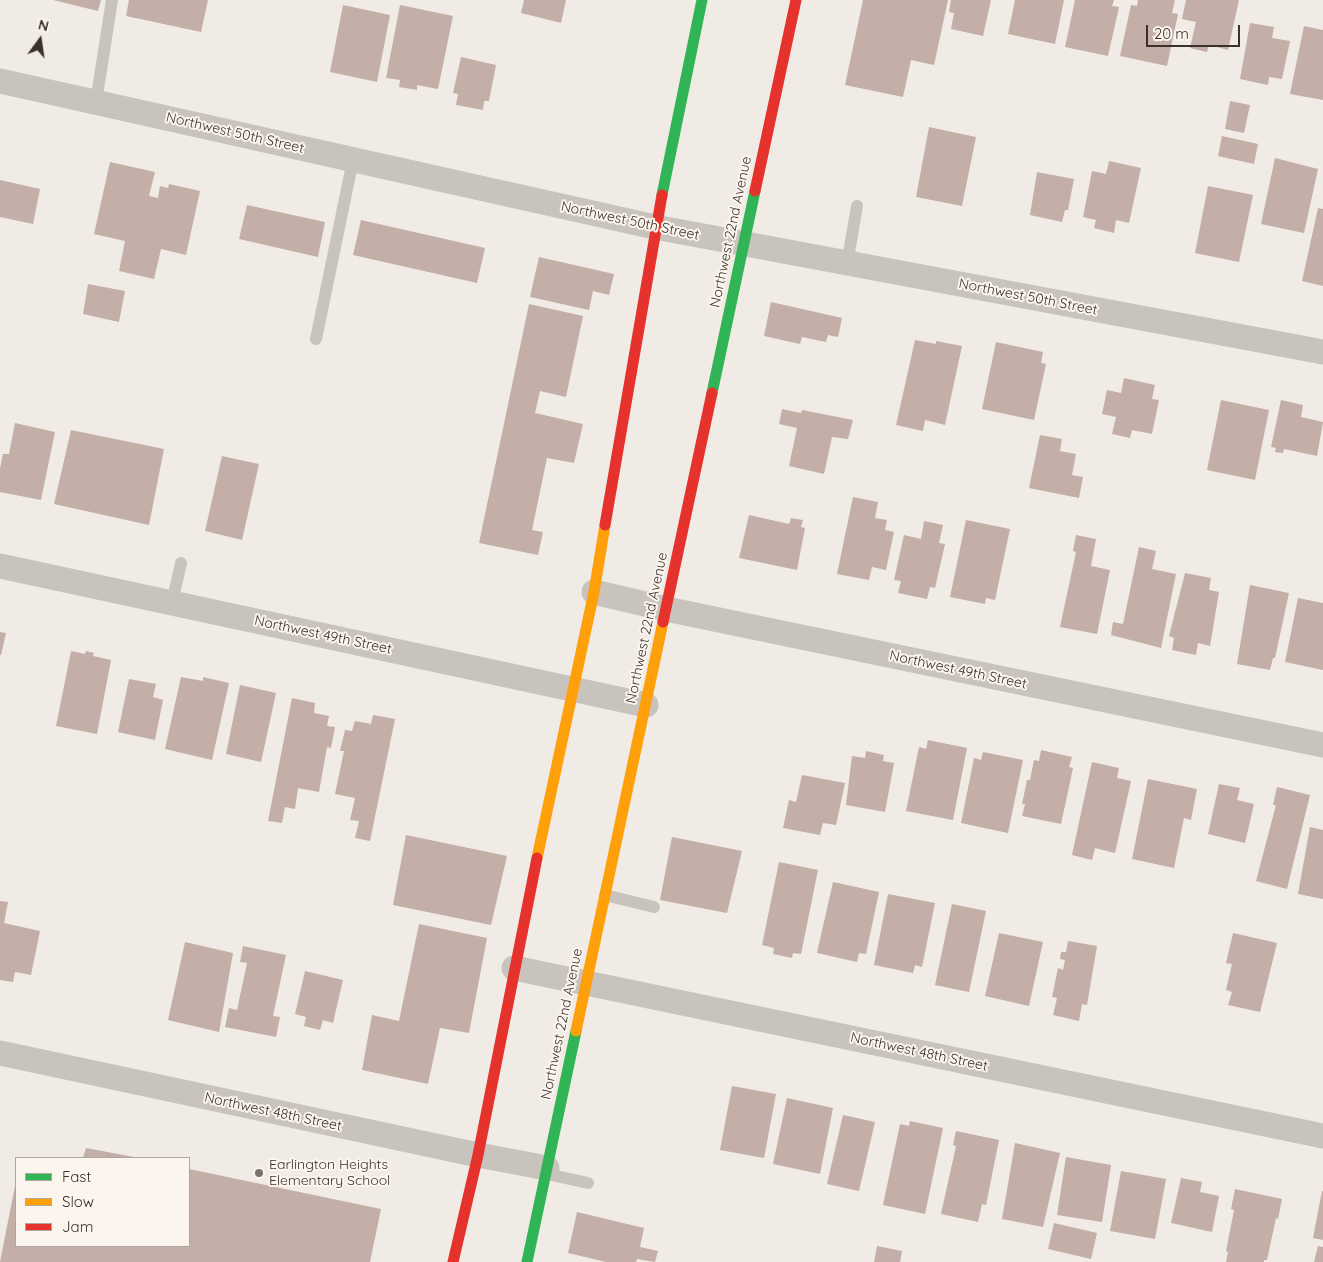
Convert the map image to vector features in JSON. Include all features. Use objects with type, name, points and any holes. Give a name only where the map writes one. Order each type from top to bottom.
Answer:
[{"type":"main road","points":[[453,1262],[478,1155],[514,968],[572,688],[594,592],[655,227],[702,0]]},
{"type":"main road","name":"Northwest 22nd Avenue","points":[[527,1262],[796,0]]},
{"type":"street","name":"Northwest 50th Street","points":[[0,81],[655,227],[1323,352]]},
{"type":"street","name":"Northwest 49th Street","points":[[0,566],[646,705]]},
{"type":"street","name":"Northwest 49th Street","points":[[594,592],[666,609],[1323,745]]},
{"type":"street","name":"Northwest 48th Street","points":[[514,968],[1323,1136]]},
{"type":"street","name":"Northwest 48th Street","points":[[0,1053],[547,1171]]},
{"type":"lane","points":[[96,102],[112,0]]},
{"type":"lane","points":[[316,338],[353,160]]},
{"type":"lane","points":[[847,264],[857,206]]},
{"type":"lane","points":[[172,603],[181,563]]},
{"type":"lane","points":[[605,895],[654,907]]},
{"type":"lane","points":[[547,1171],[588,1183]]},
{"type":"building","points":[[53,0],[101,0],[98,11]]},
{"type":"building","points":[[129,0],[208,0],[201,32],[126,16]]},
{"type":"building","points":[[524,0],[566,0],[561,23],[521,13]]},
{"type":"building","points":[[863,0],[948,0],[934,65],[911,60],[903,97],[845,85]]},
{"type":"building","points":[[951,0],[991,0],[983,36],[951,29],[954,13],[949,12]]},
{"type":"building","points":[[1015,0],[1064,0],[1055,44],[1008,34]]},
{"type":"building","points":[[1075,0],[1114,0],[1112,6],[1119,7],[1108,56],[1065,47]]},
{"type":"building","points":[[1138,0],[1175,0],[1172,13],[1178,14],[1167,66],[1120,56],[1131,5],[1137,6]]},
{"type":"building","points":[[1186,0],[1239,0],[1228,50],[1209,45],[1207,52],[1190,48],[1196,22],[1182,19]]},
{"type":"building","points":[[343,5],[390,15],[377,82],[330,72]]},
{"type":"building","points":[[400,5],[453,16],[438,89],[417,85],[417,90],[399,87],[400,80],[386,78]]},
{"type":"building","points":[[1250,23],[1274,27],[1272,38],[1290,41],[1282,79],[1269,77],[1268,85],[1240,79]]},
{"type":"building","points":[[1304,26],[1323,30],[1323,100],[1290,94]]},
{"type":"building","points":[[461,57],[496,65],[489,101],[484,101],[483,110],[456,105],[458,94],[453,93]]},
{"type":"building","points":[[1230,101],[1250,105],[1244,133],[1225,129]]},
{"type":"building","points":[[929,127],[976,137],[962,206],[916,197]]},
{"type":"building","points":[[1222,136],[1258,144],[1254,164],[1218,156]]},
{"type":"building","points":[[1275,158],[1318,169],[1304,233],[1261,224]]},
{"type":"building","points":[[1109,161],[1141,168],[1129,223],[1116,220],[1114,233],[1094,228],[1096,220],[1083,217],[1092,171],[1106,174]]},
{"type":"building","points":[[110,162],[155,172],[149,196],[158,198],[160,186],[168,188],[169,184],[200,191],[186,255],[161,249],[154,279],[119,271],[125,241],[94,234]]},
{"type":"building","points":[[1037,172],[1074,179],[1068,210],[1065,210],[1062,222],[1030,215]]},
{"type":"building","points":[[0,180],[40,189],[33,224],[0,217]]},
{"type":"building","points":[[1208,186],[1253,195],[1239,262],[1195,253]]},
{"type":"building","points":[[247,205],[325,222],[318,257],[239,239]]},
{"type":"building","points":[[1318,208],[1323,209],[1323,286],[1302,281]]},
{"type":"building","points":[[361,220],[485,248],[477,283],[353,255]]},
{"type":"building","points":[[539,257],[614,274],[609,295],[593,291],[589,310],[530,297]]},
{"type":"building","points":[[88,284],[125,291],[119,322],[83,314]]},
{"type":"building","points":[[771,302],[842,318],[838,337],[828,335],[826,342],[802,337],[800,344],[764,336]]},
{"type":"building","points":[[529,304],[583,316],[566,397],[540,391],[535,413],[583,424],[574,463],[547,458],[532,530],[543,532],[538,555],[479,543]]},
{"type":"building","points":[[915,340],[936,344],[936,341],[962,346],[945,425],[925,420],[923,431],[896,425]]},
{"type":"building","points":[[996,342],[1043,352],[1041,363],[1046,364],[1034,420],[982,409]]},
{"type":"building","points":[[1124,378],[1155,385],[1152,399],[1159,400],[1152,434],[1132,430],[1130,438],[1112,434],[1116,417],[1102,414],[1107,390],[1121,393]]},
{"type":"building","points":[[1221,400],[1269,410],[1255,480],[1207,470]]},
{"type":"building","points":[[1281,400],[1303,405],[1301,417],[1323,422],[1317,456],[1284,449],[1283,453],[1275,452],[1276,448],[1271,447]]},
{"type":"building","points":[[782,409],[801,413],[802,410],[853,420],[848,439],[832,437],[824,474],[789,466],[797,428],[779,424]]},
{"type":"building","points":[[15,423],[55,432],[41,500],[0,492],[0,468],[3,454],[9,454]]},
{"type":"building","points":[[71,430],[164,449],[149,525],[54,504]]},
{"type":"building","points":[[1040,435],[1062,439],[1060,451],[1076,454],[1072,475],[1083,477],[1079,498],[1029,488]]},
{"type":"building","points":[[222,456],[259,464],[242,540],[205,531]]},
{"type":"building","points":[[853,497],[878,502],[875,518],[887,520],[885,530],[894,532],[886,570],[872,567],[869,580],[837,574]]},
{"type":"building","points":[[749,515],[789,524],[791,518],[803,520],[801,527],[805,528],[797,570],[739,558]]},
{"type":"building","points":[[966,520],[1010,529],[995,600],[986,598],[985,604],[950,597]]},
{"type":"building","points":[[924,521],[943,525],[939,543],[945,544],[935,588],[930,587],[927,599],[898,593],[901,581],[894,580],[904,535],[921,539]]},
{"type":"building","points":[[1076,535],[1096,539],[1091,566],[1110,570],[1097,634],[1060,627],[1076,552],[1073,551]]},
{"type":"building","points":[[1139,547],[1156,551],[1152,569],[1176,574],[1161,648],[1111,635],[1113,622],[1123,624]]},
{"type":"building","points":[[1185,573],[1211,578],[1209,590],[1219,592],[1210,646],[1198,643],[1196,655],[1172,650],[1174,638],[1169,636]]},
{"type":"building","points":[[1250,585],[1289,593],[1275,658],[1273,658],[1270,670],[1237,664]]},
{"type":"building","points":[[1298,598],[1323,603],[1323,670],[1285,662]]},
{"type":"building","points":[[0,632],[6,633],[1,655],[0,655]]},
{"type":"building","points":[[71,651],[85,654],[86,651],[94,653],[93,656],[111,660],[97,734],[56,726]]},
{"type":"building","points":[[181,677],[203,681],[203,677],[229,683],[212,760],[165,749]]},
{"type":"building","points":[[129,679],[156,684],[153,697],[163,700],[155,740],[118,732]]},
{"type":"building","points":[[240,685],[276,693],[261,762],[226,754]]},
{"type":"building","points":[[292,698],[315,703],[314,713],[329,716],[327,726],[335,727],[331,748],[327,747],[319,792],[298,788],[295,809],[285,807],[282,823],[268,821]]},
{"type":"building","points":[[373,715],[395,719],[370,841],[355,838],[359,821],[350,820],[355,798],[335,794],[344,751],[340,751],[345,730],[352,731],[355,721],[371,724]]},
{"type":"building","points":[[928,740],[967,748],[953,820],[906,811],[919,747],[926,749]]},
{"type":"building","points":[[1041,750],[1072,757],[1069,767],[1073,768],[1061,824],[1022,816],[1025,804],[1022,804],[1027,780],[1030,780],[1034,760],[1039,761]]},
{"type":"building","points":[[866,751],[884,755],[883,761],[894,763],[885,812],[846,805],[852,756],[865,758]]},
{"type":"building","points":[[983,752],[1023,760],[1008,833],[961,823],[974,758],[981,760]]},
{"type":"building","points":[[1092,762],[1119,768],[1117,778],[1131,781],[1115,853],[1095,848],[1092,860],[1072,855]]},
{"type":"building","points":[[802,775],[845,783],[836,825],[823,823],[820,835],[783,828],[789,800],[796,802]]},
{"type":"building","points":[[1148,779],[1197,789],[1191,820],[1184,818],[1174,868],[1132,859]]},
{"type":"building","points":[[1219,784],[1240,788],[1237,800],[1254,804],[1245,843],[1208,834]]},
{"type":"building","points":[[1277,787],[1310,795],[1287,889],[1256,881],[1276,805],[1273,805]]},
{"type":"building","points":[[1310,827],[1323,830],[1323,899],[1298,894]]},
{"type":"building","points":[[406,835],[507,856],[491,925],[393,905]]},
{"type":"building","points":[[672,837],[742,851],[727,913],[660,900]]},
{"type":"building","points":[[779,862],[818,870],[801,954],[793,953],[792,958],[773,954],[774,948],[762,945]]},
{"type":"building","points":[[833,882],[879,892],[866,954],[859,953],[857,962],[817,953]]},
{"type":"building","points":[[888,894],[935,903],[922,967],[915,965],[913,973],[874,965]]},
{"type":"building","points":[[0,901],[8,902],[4,923],[40,931],[31,975],[15,972],[13,982],[0,980]]},
{"type":"building","points":[[952,904],[986,911],[969,992],[935,985]]},
{"type":"building","points":[[419,924],[487,938],[469,1033],[440,1028],[428,1084],[362,1070],[372,1015],[399,1021]]},
{"type":"building","points":[[999,933],[1043,942],[1029,1006],[985,996]]},
{"type":"building","points":[[1233,933],[1277,943],[1260,1012],[1228,1005],[1232,992],[1226,990],[1232,964],[1226,963]]},
{"type":"building","points":[[1068,941],[1097,946],[1087,1005],[1082,1004],[1079,1021],[1053,1015],[1057,998],[1052,997],[1058,968],[1063,970],[1065,960],[1060,959],[1061,952],[1066,952]]},
{"type":"building","points":[[185,942],[233,953],[219,1032],[168,1020]]},
{"type":"building","points":[[243,946],[286,955],[273,1016],[280,1017],[276,1037],[225,1027],[229,1008],[237,1010],[247,963],[240,962]]},
{"type":"building","points":[[305,971],[343,980],[333,1023],[323,1020],[320,1030],[304,1026],[306,1017],[295,1014]]},
{"type":"building","points":[[732,1086],[776,1094],[764,1158],[720,1150]]},
{"type":"building","points":[[787,1098],[833,1108],[820,1174],[773,1164]]},
{"type":"building","points":[[843,1115],[875,1122],[859,1191],[827,1184]]},
{"type":"building","points":[[910,1121],[943,1128],[925,1214],[883,1205],[900,1124],[909,1126]]},
{"type":"building","points":[[956,1131],[999,1140],[986,1205],[982,1204],[978,1222],[941,1214],[956,1146],[953,1145]]},
{"type":"building","points":[[1015,1143],[1060,1153],[1043,1227],[1002,1219]]},
{"type":"building","points":[[86,1148],[134,1157],[83,1157]]},
{"type":"building","points":[[1066,1157],[1111,1165],[1102,1222],[1057,1215]]},
{"type":"building","points":[[190,1169],[381,1209],[370,1262],[0,1262],[15,1186],[15,1247],[190,1247]]},
{"type":"building","points":[[1121,1171],[1166,1179],[1155,1239],[1110,1231]]},
{"type":"building","points":[[1181,1178],[1202,1182],[1200,1192],[1219,1196],[1212,1232],[1171,1223]]},
{"type":"building","points":[[1235,1189],[1282,1199],[1267,1260],[1264,1260],[1264,1262],[1226,1262],[1228,1252],[1226,1251],[1234,1210],[1231,1209]]},
{"type":"building","points":[[1323,1191],[1323,1240],[1313,1238]]},
{"type":"building","points":[[577,1212],[644,1228],[640,1247],[658,1251],[655,1262],[637,1259],[636,1262],[606,1262],[568,1253]]},
{"type":"building","points":[[1054,1223],[1097,1233],[1091,1259],[1048,1249]]},
{"type":"building","points":[[877,1246],[902,1251],[900,1262],[874,1262]]},
{"type":"building","points":[[1318,1246],[1323,1247],[1323,1262],[1314,1262]]},
{"type":"traffic: fast","points":[[662,195],[702,0]]},
{"type":"traffic: fast","points":[[712,393],[755,191]]},
{"type":"traffic: fast","points":[[527,1262],[576,1031]]},
{"type":"traffic: slow","points":[[537,858],[594,592],[605,525]]},
{"type":"traffic: slow","points":[[576,1031],[663,622]]},
{"type":"traffic: jam","points":[[755,191],[796,0]]},
{"type":"traffic: jam","points":[[605,525],[662,195]]},
{"type":"traffic: jam","points":[[663,622],[712,393]]},
{"type":"traffic: jam","points":[[453,1262],[478,1155],[537,858]]},
{"type":"place","name":"Earlington Heights Elementary School","points":[[259,1173]]}]
